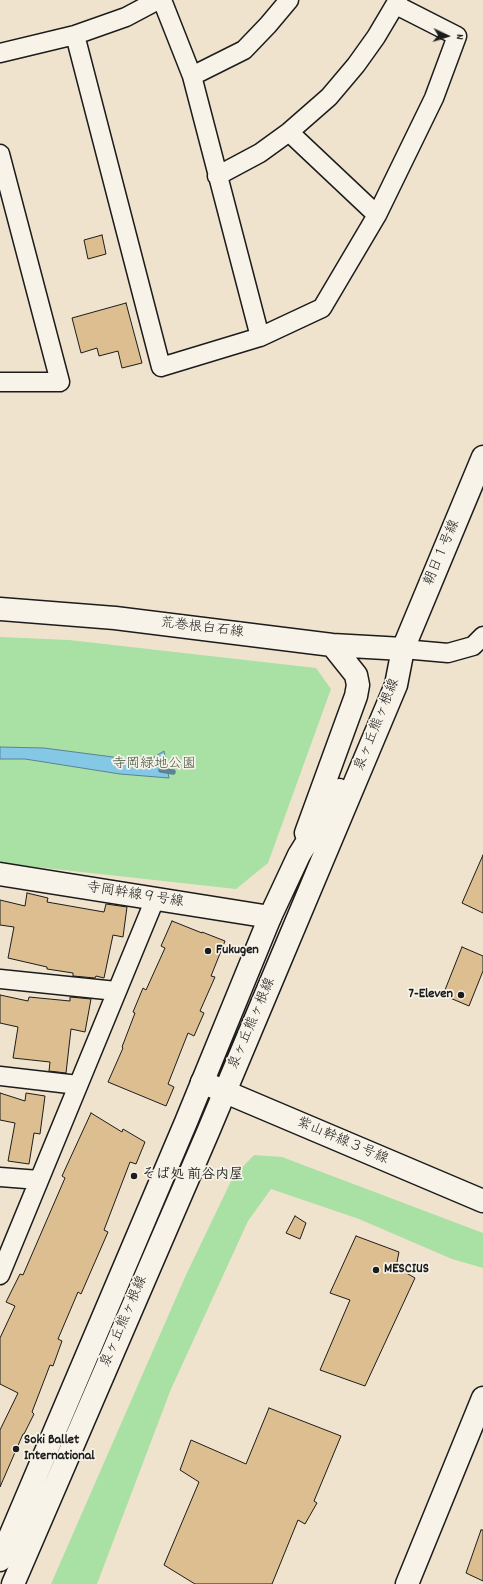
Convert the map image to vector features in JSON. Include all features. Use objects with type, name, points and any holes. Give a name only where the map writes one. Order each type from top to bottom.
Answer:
[{"type":"main road","name":"朝日１号線","points":[[403,649],[483,457]]},
{"type":"main road","name":"荒巻根白石線","points":[[0,609],[115,618],[332,645],[403,649]]},
{"type":"main road","points":[[299,855],[356,696],[358,685],[356,675],[332,645]]},
{"type":"main road","name":"泉ヶ丘熊ヶ根線","points":[[0,1560],[270,917],[299,855],[336,797],[383,681],[403,649]]},
{"type":"main road","name":"泉ヶ丘熊ヶ根線","points":[[13,1584],[224,1092],[396,685],[403,649]]},
{"type":"main road","name":"寺岡幹線９号線","points":[[0,874],[270,917]]},
{"type":"main road","name":"紫山幹線３号線","points":[[202,1082],[483,1201]]},
{"type":"main road","points":[[407,1584],[483,1398]]},
{"type":"street","points":[[0,53],[75,35],[126,18],[158,0]]},
{"type":"street","points":[[162,0],[192,76],[260,337]]},
{"type":"street","points":[[192,76],[244,50],[289,0]]},
{"type":"street","points":[[75,35],[161,367],[260,337],[322,308],[376,215],[434,98],[457,36],[397,2],[376,37],[356,65],[329,97],[289,132],[260,153],[217,176]]},
{"type":"street","points":[[289,132],[376,215]]},
{"type":"street","points":[[0,154],[60,382],[0,382]]},
{"type":"street","points":[[403,649],[448,653],[473,646],[483,636]]},
{"type":"street","points":[[0,1274],[155,899]]},
{"type":"street","points":[[0,979],[116,991]]},
{"type":"street","points":[[0,1076],[78,1085]]},
{"type":"street","points":[[0,1176],[39,1180]]},
{"type":"green space","name":"寺岡緑地公園","points":[[0,637],[69,640],[316,668],[331,689],[268,863],[236,889],[0,863]]},
{"type":"green space","points":[[254,1155],[282,1157],[483,1233],[483,1268],[452,1259],[359,1219],[271,1189],[248,1221],[171,1389],[97,1584],[51,1584],[186,1275],[233,1177]]},
{"type":"water","points":[[0,747],[44,748],[128,759],[151,759],[164,751],[169,778],[120,774],[25,759],[0,759]]},
{"type":"building","points":[[102,235],[106,254],[88,259],[84,240]]},
{"type":"building","points":[[126,303],[142,363],[122,368],[118,351],[99,356],[97,348],[81,353],[72,318]]},
{"type":"building","points":[[483,855],[483,913],[462,903]]},
{"type":"building","points":[[27,893],[48,898],[47,902],[104,912],[106,904],[127,907],[123,937],[113,935],[104,978],[96,976],[95,978],[73,976],[73,973],[47,969],[47,967],[8,958],[14,927],[0,925],[0,900],[25,906]]},
{"type":"building","points":[[172,921],[225,941],[211,976],[215,977],[200,1011],[204,1013],[194,1036],[188,1033],[168,1084],[174,1087],[166,1106],[108,1082],[123,1048],[122,1047],[135,1013],[133,1012],[143,988],[146,990],[165,948],[161,946]]},
{"type":"building","points":[[462,947],[483,956],[483,971],[469,1006],[443,995]]},
{"type":"building","points":[[0,995],[28,1001],[29,997],[70,1001],[70,997],[91,999],[85,1032],[71,1029],[66,1073],[49,1071],[50,1062],[13,1058],[18,1027],[0,1023]]},
{"type":"building","points":[[0,1093],[25,1101],[26,1093],[45,1096],[40,1134],[34,1133],[29,1164],[8,1161],[15,1123],[0,1120]]},
{"type":"building","points":[[91,1113],[122,1132],[123,1129],[145,1142],[136,1164],[130,1162],[104,1230],[108,1232],[81,1294],[78,1292],[58,1339],[62,1341],[53,1366],[50,1365],[32,1412],[34,1414],[23,1434],[0,1487],[0,1430],[18,1393],[0,1384],[0,1338],[15,1306],[6,1302],[20,1274],[23,1275],[65,1178],[62,1176]]},
{"type":"building","points":[[295,1216],[306,1223],[300,1239],[286,1233]]},
{"type":"building","points":[[356,1236],[399,1252],[396,1267],[415,1278],[365,1386],[320,1370],[350,1300],[330,1293]]},
{"type":"building","points":[[269,1408],[341,1436],[314,1501],[317,1503],[305,1524],[298,1520],[272,1584],[195,1584],[164,1565],[199,1482],[180,1470],[191,1440],[246,1464]]},
{"type":"building","points":[[481,1530],[483,1530],[483,1581],[466,1573]]},
{"type":"waterway","points":[[161,770],[173,772]]},
{"type":"place","name":"Fukugen","points":[[208,951]]},
{"type":"place","name":"7-Eleven","points":[[461,995]]},
{"type":"place","name":"そば処 前谷内屋","points":[[134,1176]]},
{"type":"place","name":"MESCIUS","points":[[376,1270]]},
{"type":"place","name":"Soki Ballet International","points":[[16,1449]]}]
